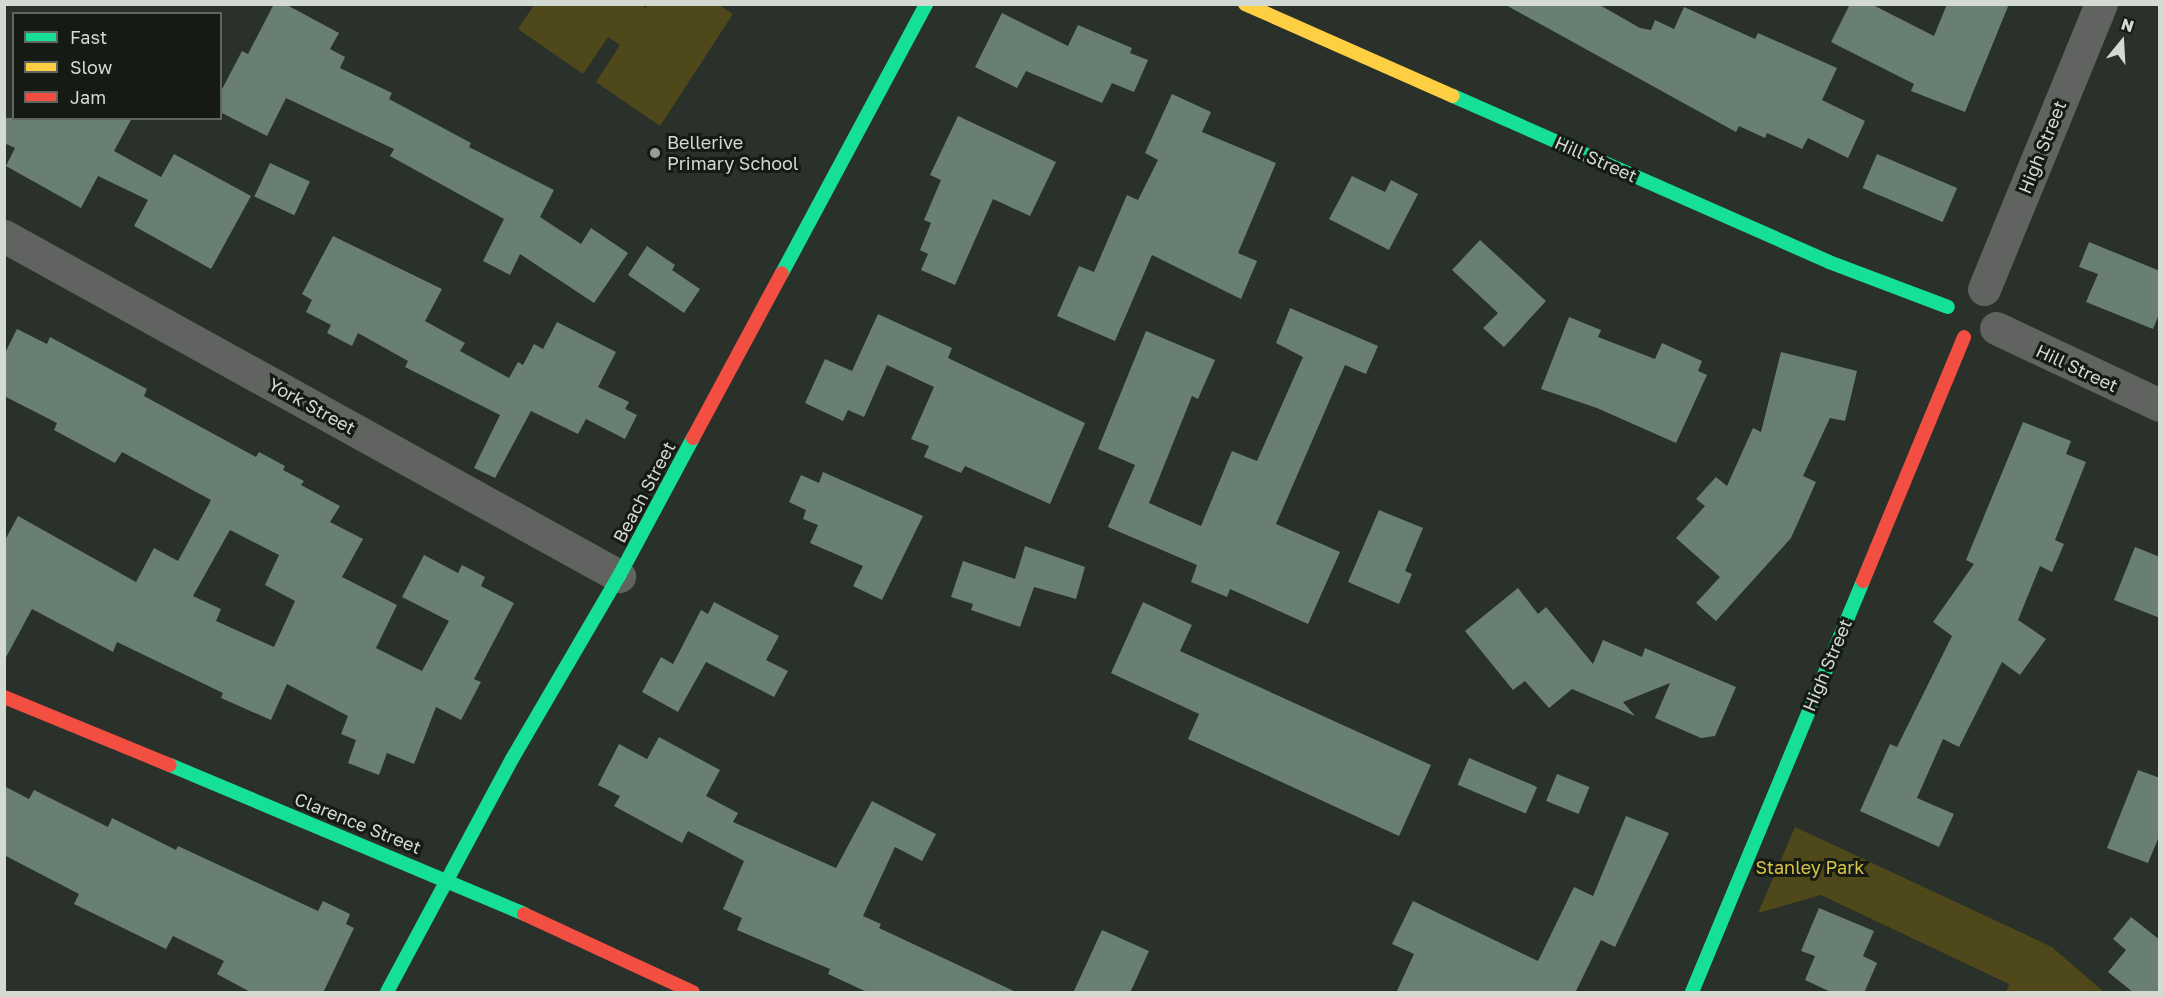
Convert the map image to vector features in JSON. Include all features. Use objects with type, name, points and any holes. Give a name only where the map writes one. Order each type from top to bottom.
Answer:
[{"type":"street","name":"Beach Street","points":[[387,993],[447,879],[619,576],[926,4]]},
{"type":"street","name":"Hill Street","points":[[1245,4],[1839,266],[1948,307]]},
{"type":"street","name":"High Street","points":[[1984,289],[2101,4]]},
{"type":"street","name":"York Street","points":[[4,236],[619,576]]},
{"type":"street","points":[[1975,287],[1984,289],[2000,305],[1996,328],[1985,337],[1964,337],[1951,325],[1948,307],[1958,292],[1975,287]]},
{"type":"street","name":"Hill Street","points":[[1996,328],[2101,380],[2160,405]]},
{"type":"street","name":"High Street","points":[[1692,993],[1964,337]]},
{"type":"street","name":"Clarence Street","points":[[4,697],[447,879],[693,993]]},
{"type":"green space","points":[[648,4],[719,5],[733,14],[660,126],[596,82],[620,45],[608,37],[583,74],[518,29],[534,5],[641,5],[646,8]]},
{"type":"green space","name":"Stanley Park","points":[[1795,827],[2052,947],[2104,992],[2006,992],[2009,984],[1821,895],[1758,913]]},
{"type":"building","points":[[274,4],[285,4],[339,33],[330,49],[345,57],[340,68],[392,93],[389,99],[471,143],[469,147],[554,190],[540,217],[581,244],[591,228],[628,253],[594,303],[520,254],[510,275],[483,261],[504,219],[390,156],[394,149],[286,98],[267,136],[222,113],[222,89],[242,51],[248,54]]},
{"type":"building","points":[[1504,4],[1598,4],[1640,28],[1651,30],[1655,20],[1674,29],[1684,7],[1755,39],[1758,33],[1837,68],[1822,100],[1865,121],[1848,158],[1808,138],[1802,149],[1767,133],[1765,138],[1739,126],[1736,132]]},
{"type":"building","points":[[1850,4],[1871,4],[1934,36],[1947,4],[2009,4],[1965,112],[1911,91],[1914,84],[1831,42]]},
{"type":"building","points":[[1002,13],[1068,46],[1078,25],[1132,48],[1130,53],[1148,60],[1134,92],[1112,83],[1102,103],[1026,71],[1017,88],[975,67]]},
{"type":"building","points":[[1172,94],[1211,112],[1202,132],[1276,163],[1238,253],[1257,261],[1241,299],[1152,255],[1115,341],[1057,316],[1079,266],[1094,272],[1127,195],[1138,200],[1158,160],[1145,153]]},
{"type":"building","points":[[958,116],[1056,162],[1030,216],[993,199],[955,285],[921,270],[928,254],[920,250],[931,223],[924,220],[941,180],[930,175]]},
{"type":"building","points":[[4,118],[12,118],[12,120],[131,120],[114,151],[161,177],[174,154],[251,196],[211,269],[134,226],[148,200],[98,176],[81,208],[6,166],[15,148],[4,143]]},
{"type":"building","points":[[1877,154],[1957,188],[1943,222],[1863,188]]},
{"type":"building","points":[[270,163],[310,182],[294,215],[254,197]]},
{"type":"building","points":[[1352,176],[1385,192],[1391,180],[1418,194],[1389,250],[1329,219]]},
{"type":"building","points":[[333,236],[442,289],[425,321],[465,343],[460,351],[509,378],[518,362],[523,365],[534,344],[543,349],[557,322],[616,352],[598,387],[629,402],[625,409],[637,415],[625,439],[586,419],[578,434],[531,411],[495,478],[474,468],[500,415],[405,367],[408,361],[358,333],[352,346],[327,333],[331,325],[306,312],[312,300],[302,294]]},
{"type":"building","points":[[1480,240],[1546,301],[1504,347],[1483,328],[1498,313],[1452,270]]},
{"type":"building","points":[[2089,242],[2160,271],[2160,312],[2153,329],[2086,302],[2098,274],[2079,267]]},
{"type":"building","points":[[647,246],[675,265],[672,270],[700,289],[684,313],[628,275]]},
{"type":"building","points":[[1290,308],[1378,346],[1366,374],[1345,365],[1276,524],[1340,552],[1308,624],[1230,589],[1227,597],[1191,582],[1197,565],[1108,527],[1135,465],[1098,449],[1146,331],[1215,360],[1198,399],[1192,396],[1149,503],[1201,526],[1232,451],[1257,461],[1303,357],[1276,343]]},
{"type":"building","points":[[878,314],[952,348],[948,358],[1085,423],[1050,504],[965,466],[961,473],[924,457],[929,446],[911,439],[934,387],[887,365],[864,417],[848,410],[843,421],[805,403],[825,359],[852,371]]},
{"type":"building","points":[[1569,317],[1601,330],[1598,337],[1655,359],[1662,343],[1702,361],[1698,371],[1707,375],[1676,443],[1597,408],[1541,389]]},
{"type":"building","points":[[17,329],[47,344],[50,337],[147,389],[144,396],[256,457],[259,452],[285,466],[283,470],[304,481],[301,485],[340,506],[330,522],[363,539],[342,577],[397,605],[376,648],[422,671],[449,621],[402,597],[424,555],[458,573],[462,565],[485,577],[481,586],[514,603],[474,679],[481,682],[461,720],[436,707],[414,764],[387,753],[379,775],[348,763],[356,740],[341,734],[348,716],[287,684],[271,720],[221,698],[223,693],[117,642],[113,652],[32,609],[4,661],[4,542],[18,516],[136,582],[154,548],[178,561],[211,500],[122,452],[115,463],[54,430],[57,423],[4,396],[4,355]],"holes":[[[230,530],[279,555],[265,585],[295,601],[274,647],[216,621],[221,609],[193,596]]]},
{"type":"building","points":[[1781,352],[1857,371],[1845,421],[1830,418],[1803,476],[1816,482],[1791,538],[1716,621],[1696,603],[1720,577],[1676,538],[1705,506],[1696,499],[1716,477],[1727,486],[1753,428],[1761,432]]},
{"type":"building","points":[[2023,422],[2071,441],[2066,454],[2086,462],[2055,540],[2064,544],[2052,572],[2040,566],[2018,620],[2046,639],[2020,675],[2002,662],[1959,747],[1943,739],[1917,798],[1954,814],[1939,847],[1860,811],[1890,744],[1897,747],[1952,636],[1933,622],[1974,564],[1966,560]]},
{"type":"building","points":[[823,472],[923,516],[882,600],[853,586],[863,566],[810,543],[818,525],[803,519],[806,510],[789,502],[801,475],[819,483]]},
{"type":"building","points":[[1379,510],[1423,528],[1405,571],[1412,574],[1399,604],[1348,582]]},
{"type":"building","points":[[1025,546],[1085,567],[1076,599],[1034,587],[1020,627],[971,610],[973,604],[951,597],[963,561],[1015,579]]},
{"type":"building","points":[[2135,547],[2160,557],[2160,618],[2114,600]]},
{"type":"building","points":[[1518,588],[1538,614],[1546,607],[1593,664],[1603,640],[1642,657],[1645,648],[1736,687],[1715,736],[1701,738],[1655,718],[1670,683],[1623,702],[1635,716],[1572,689],[1549,708],[1525,681],[1513,690],[1465,631]]},
{"type":"building","points":[[714,602],[779,636],[766,660],[788,671],[774,697],[706,662],[678,712],[642,692],[661,657],[673,664],[701,610],[708,614]]},
{"type":"building","points":[[1143,602],[1192,625],[1180,651],[1431,765],[1399,836],[1188,739],[1199,714],[1111,673]]},
{"type":"building","points":[[659,737],[720,770],[706,796],[738,813],[733,822],[836,868],[872,801],[936,834],[922,861],[895,847],[863,916],[881,924],[879,928],[1018,993],[869,993],[828,974],[830,969],[737,930],[742,918],[723,909],[744,861],[688,831],[682,843],[614,806],[620,796],[598,785],[619,744],[647,759]]},
{"type":"building","points":[[1469,758],[1537,787],[1526,814],[1458,785]]},
{"type":"building","points":[[2138,770],[2160,778],[2160,834],[2148,863],[2107,848]]},
{"type":"building","points":[[1557,774],[1589,787],[1579,814],[1546,801]]},
{"type":"building","points":[[4,786],[29,799],[34,790],[108,827],[112,818],[176,850],[178,846],[318,911],[323,901],[350,914],[346,924],[354,928],[323,993],[252,993],[217,974],[224,961],[173,936],[166,949],[74,904],[79,894],[4,855]]},
{"type":"building","points":[[1626,816],[1669,833],[1615,947],[1601,940],[1575,993],[1396,993],[1414,954],[1392,944],[1413,901],[1538,961],[1574,887],[1593,896]]},
{"type":"building","points":[[1819,908],[1874,931],[1863,956],[1877,963],[1864,993],[1833,993],[1805,980],[1815,956],[1801,951]]},
{"type":"building","points":[[2131,917],[2160,940],[2160,993],[2134,993],[2108,972],[2126,950],[2113,939]]},
{"type":"building","points":[[1102,930],[1149,951],[1130,993],[1073,993]]},
{"type":"traffic: fast","points":[[782,273],[926,4]]},
{"type":"traffic: fast","points":[[1453,96],[1829,262],[1948,307]]},
{"type":"traffic: fast","points":[[387,992],[512,759],[619,576],[693,438]]},
{"type":"traffic: fast","points":[[1692,992],[1863,581]]},
{"type":"traffic: fast","points":[[170,765],[524,914]]},
{"type":"traffic: slow","points":[[1245,4],[1453,96]]},
{"type":"traffic: jam","points":[[693,438],[782,273]]},
{"type":"traffic: jam","points":[[1863,581],[1964,337]]},
{"type":"traffic: jam","points":[[4,697],[170,765]]},
{"type":"traffic: jam","points":[[524,914],[693,992]]},
{"type":"place","name":"Bellerive Primary School","points":[[655,153]]}]
